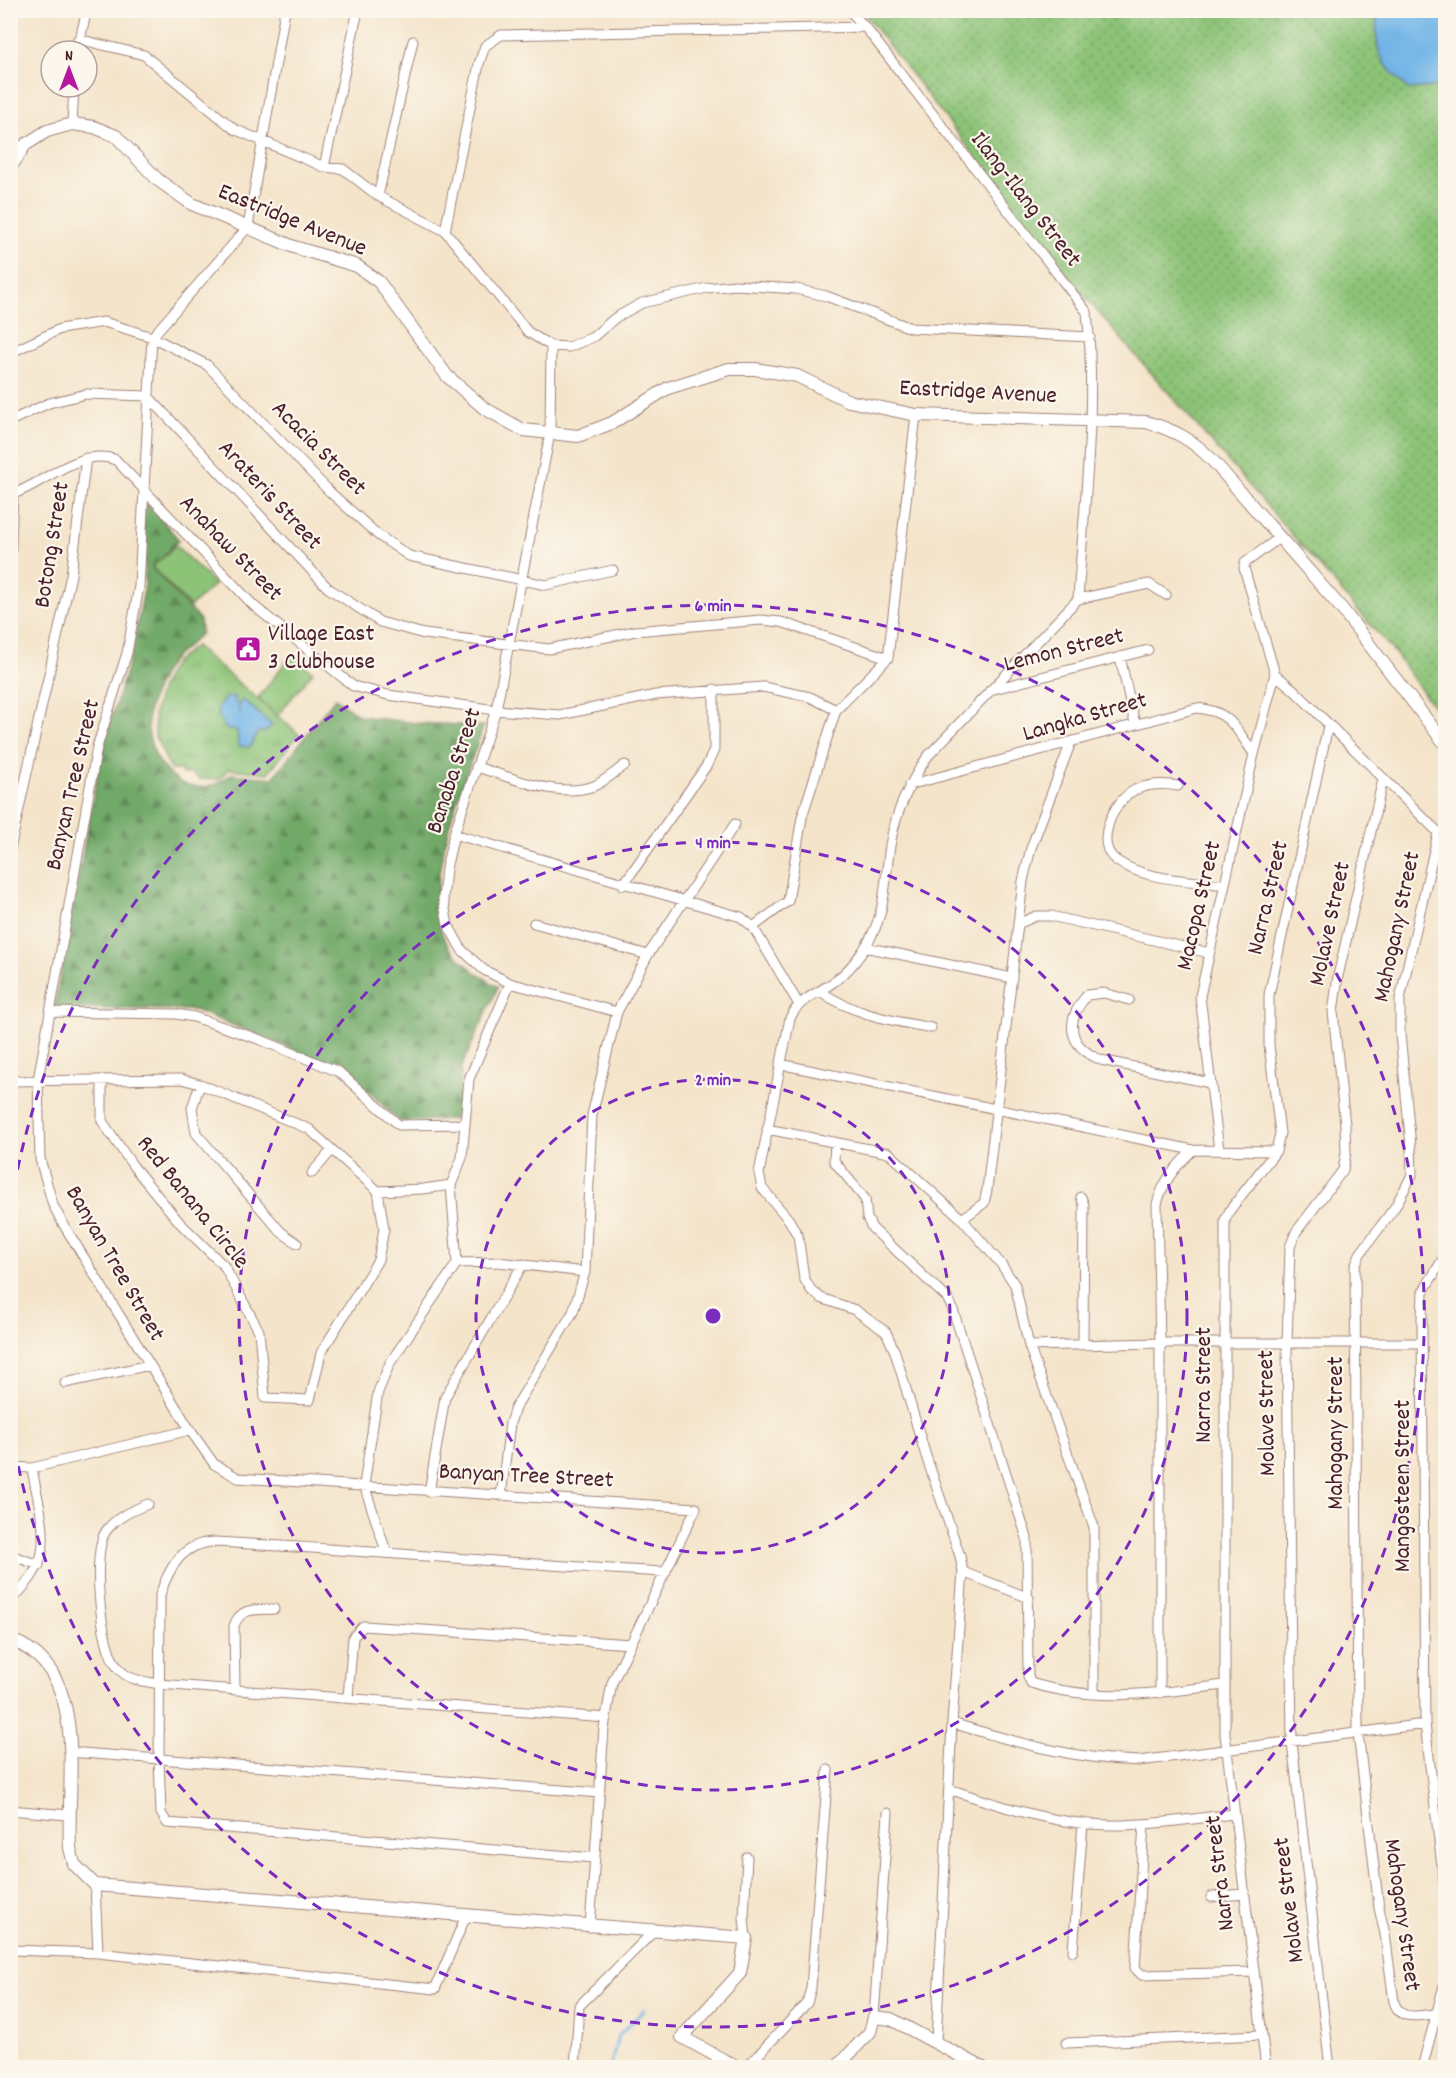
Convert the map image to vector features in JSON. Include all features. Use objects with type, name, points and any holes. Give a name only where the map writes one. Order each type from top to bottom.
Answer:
[{"type":"street","points":[[78,39],[87,10]]},
{"type":"street","points":[[152,338],[248,227],[261,140],[285,10]]},
{"type":"street","points":[[324,167],[358,10]]},
{"type":"street","name":"Ilang-Ilang Street","points":[[849,10],[865,27],[1087,312],[1090,337],[1089,419],[1078,599]]},
{"type":"street","points":[[445,231],[479,63],[485,46],[501,35],[865,27]]},
{"type":"street","points":[[378,196],[413,41]]},
{"type":"street","points":[[99,44],[144,55],[234,129],[324,167],[344,169],[378,196],[445,231],[528,332],[551,346],[569,347],[593,337],[615,318],[642,303],[735,285],[796,289],[826,296],[911,328],[1090,337]]},
{"type":"street","points":[[72,124],[73,99]]},
{"type":"street","name":"Eastridge Avenue","points":[[10,168],[25,145],[46,131],[72,124],[94,128],[116,136],[159,180],[192,204],[294,247],[357,266],[379,282],[388,292],[447,376],[466,394],[502,421],[524,430],[578,436],[612,423],[668,388],[729,369],[755,369],[797,376],[849,401],[916,415],[1146,422],[1173,429],[1196,444],[1342,609],[1446,745]]},
{"type":"street","name":"Acacia Street","points":[[10,353],[60,329],[104,322],[152,338],[207,365],[331,493],[378,535],[409,556],[546,585],[613,570]]},
{"type":"street","name":"Banyan Tree Street","points":[[152,338],[140,586],[127,653],[97,747],[38,1080],[40,1159],[53,1205],[190,1430],[214,1464],[238,1478],[696,1508],[666,1572]]},
{"type":"street","name":"Banaba Street","points":[[551,346],[550,434],[519,581],[496,710],[454,834],[446,868],[443,899],[448,925],[462,950],[483,970],[510,983],[617,1012]]},
{"type":"street","points":[[10,422],[49,403],[86,394],[148,396]]},
{"type":"street","name":"Arateris Street","points":[[148,396],[328,588],[380,622],[424,634],[549,650],[635,631],[761,620],[781,622],[888,658]]},
{"type":"street","points":[[753,927],[788,901],[802,817],[836,711],[888,658],[916,415]]},
{"type":"street","name":"Anahaw Street","points":[[12,495],[86,458],[105,456],[116,460],[254,606],[353,686],[388,695],[496,710],[560,715],[656,695],[763,687],[810,697],[836,711]]},
{"type":"street","name":"Botong Street","points":[[10,849],[71,575],[86,458]]},
{"type":"street","points":[[10,568],[12,495]]},
{"type":"street","points":[[1279,538],[1245,563],[1244,568],[1275,674],[1442,836]]},
{"type":"street","points":[[936,2042],[952,1723],[963,1572],[895,1352],[886,1332],[855,1310],[821,1298],[811,1290],[804,1278],[798,1236],[789,1220],[762,1188],[759,1173],[790,1018],[798,1004],[820,990],[858,959],[865,947],[881,909],[891,840],[909,785],[928,756],[1078,599],[1149,584],[1166,595]]},
{"type":"street","name":"Lemon Street","points":[[990,690],[1148,650]]},
{"type":"street","points":[[1120,657],[1135,724]]},
{"type":"street","name":"Macopa Street","points":[[1218,1150],[1199,1009],[1224,885],[1275,674]]},
{"type":"street","points":[[623,885],[707,765],[714,750],[714,689]]},
{"type":"street","name":"Langka Street","points":[[909,785],[1189,709],[1213,709],[1227,716],[1254,754]]},
{"type":"street","name":"Narra Street","points":[[1266,2067],[1227,1751],[1224,1685],[1225,1220],[1230,1210],[1276,1151],[1280,1133],[1269,1045],[1269,995],[1328,726]]},
{"type":"street","points":[[962,1219],[984,1203],[1023,882],[1031,848],[1071,742]]},
{"type":"street","points":[[476,766],[554,789],[576,790],[596,785],[625,765]]},
{"type":"street","name":"Molave Street","points":[[1330,2067],[1292,1742],[1287,1344],[1290,1247],[1296,1232],[1343,1170],[1346,1152],[1333,1012],[1338,976],[1383,779]]},
{"type":"street","points":[[1178,786],[1165,783],[1133,791],[1117,805],[1108,825],[1106,845],[1114,860],[1139,873],[1224,885]]},
{"type":"street","points":[[501,1496],[510,1423],[515,1408],[573,1312],[585,1272],[592,1115],[617,1012],[648,955],[735,824]]},
{"type":"street","points":[[454,834],[623,885],[741,917],[753,927],[798,1004]]},
{"type":"street","name":"Mahogany Street","points":[[1436,2014],[1402,2016],[1397,2012],[1394,2002],[1385,1934],[1378,1908],[1358,1733],[1355,1266],[1360,1254],[1395,1207],[1412,1175],[1412,1146],[1400,1034],[1400,999],[1442,836]]},
{"type":"street","points":[[1018,924],[1036,916],[1051,916],[1209,953]]},
{"type":"street","points":[[534,923],[648,955]]},
{"type":"street","points":[[865,947],[1012,978]]},
{"type":"street","points":[[386,1551],[364,1485],[378,1392],[386,1372],[457,1263],[451,1185],[462,1158],[469,1079],[510,983]]},
{"type":"street","points":[[820,990],[847,1008],[866,1015],[931,1028]]},
{"type":"street","points":[[1129,1000],[1104,993],[1087,995],[1075,1009],[1072,1024],[1076,1043],[1085,1053],[1101,1060],[1210,1083]]},
{"type":"street","points":[[50,1012],[176,1014],[194,1017],[261,1040],[339,1072],[399,1125],[464,1124]]},
{"type":"street","points":[[780,1064],[1193,1150],[1276,1151]]},
{"type":"street","points":[[10,1081],[182,1079],[200,1084],[309,1129],[378,1191],[451,1185]]},
{"type":"street","name":"Red Banana Circle","points":[[102,1081],[102,1121],[133,1166],[180,1222],[224,1266],[259,1331],[265,1398],[310,1400],[316,1365],[321,1353],[378,1260],[384,1229],[378,1191]]},
{"type":"street","points":[[200,1084],[192,1108],[196,1133],[281,1232],[297,1243]]},
{"type":"street","points":[[767,1129],[889,1153],[962,1219],[1001,1264],[1015,1285],[1029,1346],[1094,1527],[1094,1694]]},
{"type":"street","points":[[835,1143],[834,1161],[865,1199],[867,1218],[872,1228],[947,1298],[952,1307],[1027,1538],[1028,1676],[1031,1683],[1049,1689],[1120,1697],[1224,1685]]},
{"type":"street","points":[[312,1173],[332,1150]]},
{"type":"street","points":[[1160,1693],[1160,1343],[1157,1204],[1161,1188],[1176,1167],[1193,1150]]},
{"type":"street","points":[[1081,1197],[1084,1205],[1083,1344]]},
{"type":"street","name":"Mangosteen Street","points":[[1446,1254],[1423,1292],[1422,1343],[1425,1724],[1446,1899]]},
{"type":"street","points":[[457,1263],[498,1262],[585,1272]]},
{"type":"street","points":[[429,1492],[446,1397],[523,1264]]},
{"type":"street","points":[[1029,1346],[1160,1343],[1422,1343]]},
{"type":"street","points":[[65,1383],[150,1365]]},
{"type":"street","points":[[10,1467],[32,1468],[190,1430]]},
{"type":"street","points":[[10,1602],[39,1564],[42,1536],[32,1468]]},
{"type":"street","points":[[148,1504],[128,1512],[107,1529],[100,1544],[101,1623],[105,1643],[118,1669],[127,1677],[159,1684],[606,1718]]},
{"type":"street","points":[[590,1927],[606,1718],[612,1683],[666,1572],[505,1563],[386,1551],[214,1542],[194,1546],[184,1552],[172,1566],[160,1594],[159,1759],[161,1813],[167,1823],[174,1826],[594,1858]]},
{"type":"street","points":[[10,1555],[39,1564]]},
{"type":"street","points":[[963,1572],[1029,1598]]},
{"type":"street","points":[[235,1688],[234,1626],[237,1617],[248,1610],[274,1609]]},
{"type":"street","points":[[348,1697],[353,1636],[363,1626],[631,1644]]},
{"type":"street","points":[[10,1640],[34,1652],[51,1670],[61,1687],[66,1702],[69,1752],[68,1815],[74,1864],[95,1885],[746,1938]]},
{"type":"street","points":[[952,1723],[1028,1746],[1102,1760],[1139,1761],[1425,1724]]},
{"type":"street","points":[[69,1752],[600,1793]]},
{"type":"street","points":[[746,2067],[807,2003],[811,1988],[828,1770]]},
{"type":"street","points":[[949,1789],[1023,1814],[1083,1823],[1144,1824],[1234,1814]]},
{"type":"street","points":[[10,1810],[68,1815]]},
{"type":"street","points":[[836,2067],[870,2032],[874,2017],[888,1813]]},
{"type":"street","points":[[1073,1951],[1083,1823]]},
{"type":"street","points":[[1144,1824],[1134,1968],[1142,1975],[1254,1972]]},
{"type":"street","points":[[738,2067],[682,2037],[740,1973],[746,1938],[744,1918],[747,1857]]},
{"type":"street","points":[[95,1885],[98,1953]]},
{"type":"street","points":[[1210,1897],[1243,1894]]},
{"type":"street","points":[[10,1950],[98,1953],[435,1989],[466,1916]]},
{"type":"street","points":[[575,2067],[579,2006],[653,1932]]},
{"type":"street","points":[[1422,2067],[1446,1978]]},
{"type":"street","points":[[874,2017],[891,2019],[983,2067]]},
{"type":"street","points":[[1066,2043],[1262,2035]]},
{"type":"green space","points":[[862,11],[1445,11],[1445,723],[1394,652],[1085,297]]},
{"type":"green space","points":[[148,504],[179,540],[152,568],[200,620],[201,633],[174,658],[165,670],[149,709],[149,734],[153,750],[161,765],[172,776],[185,784],[199,787],[215,784],[231,774],[273,778],[335,698],[360,716],[416,723],[484,726],[448,829],[438,884],[438,910],[442,934],[451,950],[482,977],[498,987],[461,1068],[459,1115],[453,1119],[400,1122],[347,1071],[195,1010],[54,1008],[102,749],[131,655],[145,585],[143,507]]},
{"type":"green space","points":[[176,546],[215,584],[190,607],[152,567]]},
{"type":"green space","points":[[195,646],[299,734],[268,773],[228,769],[220,779],[199,779],[193,774],[182,774],[182,770],[171,770],[155,736],[154,713],[162,685],[174,663]]},
{"type":"green space","points":[[291,655],[313,672],[277,716],[258,698]]},
{"type":"water","points":[[1377,11],[1445,11],[1445,86],[1408,89],[1398,79],[1380,55]]},
{"type":"water","points":[[227,697],[235,697],[234,701],[238,707],[242,699],[272,725],[265,732],[258,732],[250,747],[238,746],[237,730],[227,730],[218,715],[218,707]]},
{"type":"waterway","points":[[610,2068],[618,2036],[644,2010]]},
{"type":"place","name":"Village East 3 Clubhouse","points":[[248,649]]}]
